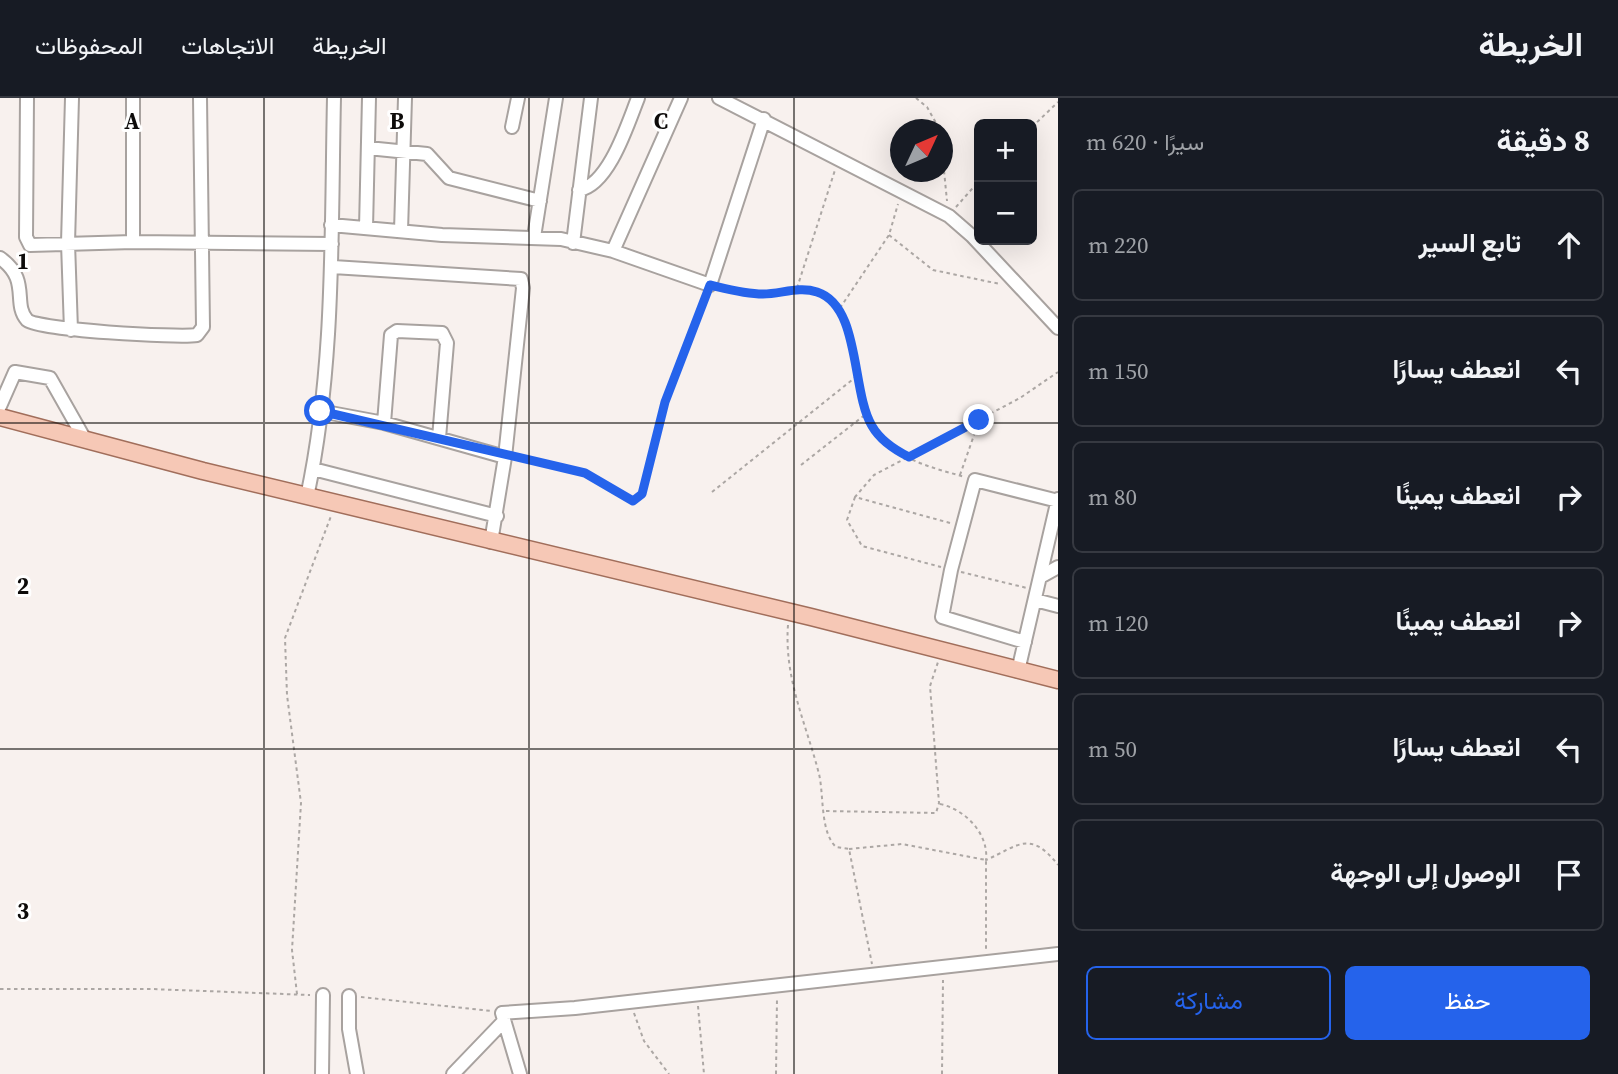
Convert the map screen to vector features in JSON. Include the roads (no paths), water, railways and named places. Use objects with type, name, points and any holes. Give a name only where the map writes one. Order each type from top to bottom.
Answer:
[{"type":"main road","points":[[0,417],[335,504],[789,612],[1058,680]]},
{"type":"street","points":[[27,98],[27,240],[30,246],[133,242],[332,244]]},
{"type":"street","points":[[71,330],[68,243],[72,98]]},
{"type":"street","points":[[133,98],[133,242]]},
{"type":"street","points":[[0,258],[16,273],[27,320],[71,330],[197,335],[203,327],[200,98]]},
{"type":"street","points":[[307,497],[320,411],[333,267],[331,225],[334,98]]},
{"type":"street","points":[[366,228],[369,98]]},
{"type":"street","points":[[401,231],[405,98]]},
{"type":"street","points":[[512,127],[518,98]]},
{"type":"street","points":[[534,237],[556,98]]},
{"type":"street","points":[[573,243],[591,98]]},
{"type":"street","points":[[579,190],[585,189],[609,164],[638,98]]},
{"type":"street","points":[[613,251],[681,98]]},
{"type":"street","points":[[719,98],[949,216],[1058,328]]},
{"type":"street","points":[[331,225],[534,237],[573,243],[613,251],[710,285],[764,119]]},
{"type":"street","points":[[368,148],[404,149],[427,154],[449,178],[540,201]]},
{"type":"street","points":[[333,267],[521,279],[523,288],[505,457],[491,542]]},
{"type":"street","points":[[384,423],[391,335],[397,331],[439,332],[447,342],[439,438]]},
{"type":"street","points":[[0,406],[15,372],[50,378],[84,438]]},
{"type":"street","points":[[320,411],[384,423],[505,457]]},
{"type":"street","points":[[313,469],[497,516]]},
{"type":"street","points":[[1018,671],[1042,576],[1058,500],[975,480],[942,617],[1025,642]]},
{"type":"street","points":[[1042,576],[1058,567]]},
{"type":"street","points":[[1035,600],[1058,606]]},
{"type":"street","points":[[453,1074],[503,1017],[1058,954]]},
{"type":"street","points":[[322,1074],[323,995]]},
{"type":"street","points":[[349,996],[349,1029],[357,1074]]},
{"type":"street","points":[[503,1017],[520,1074]]}]
